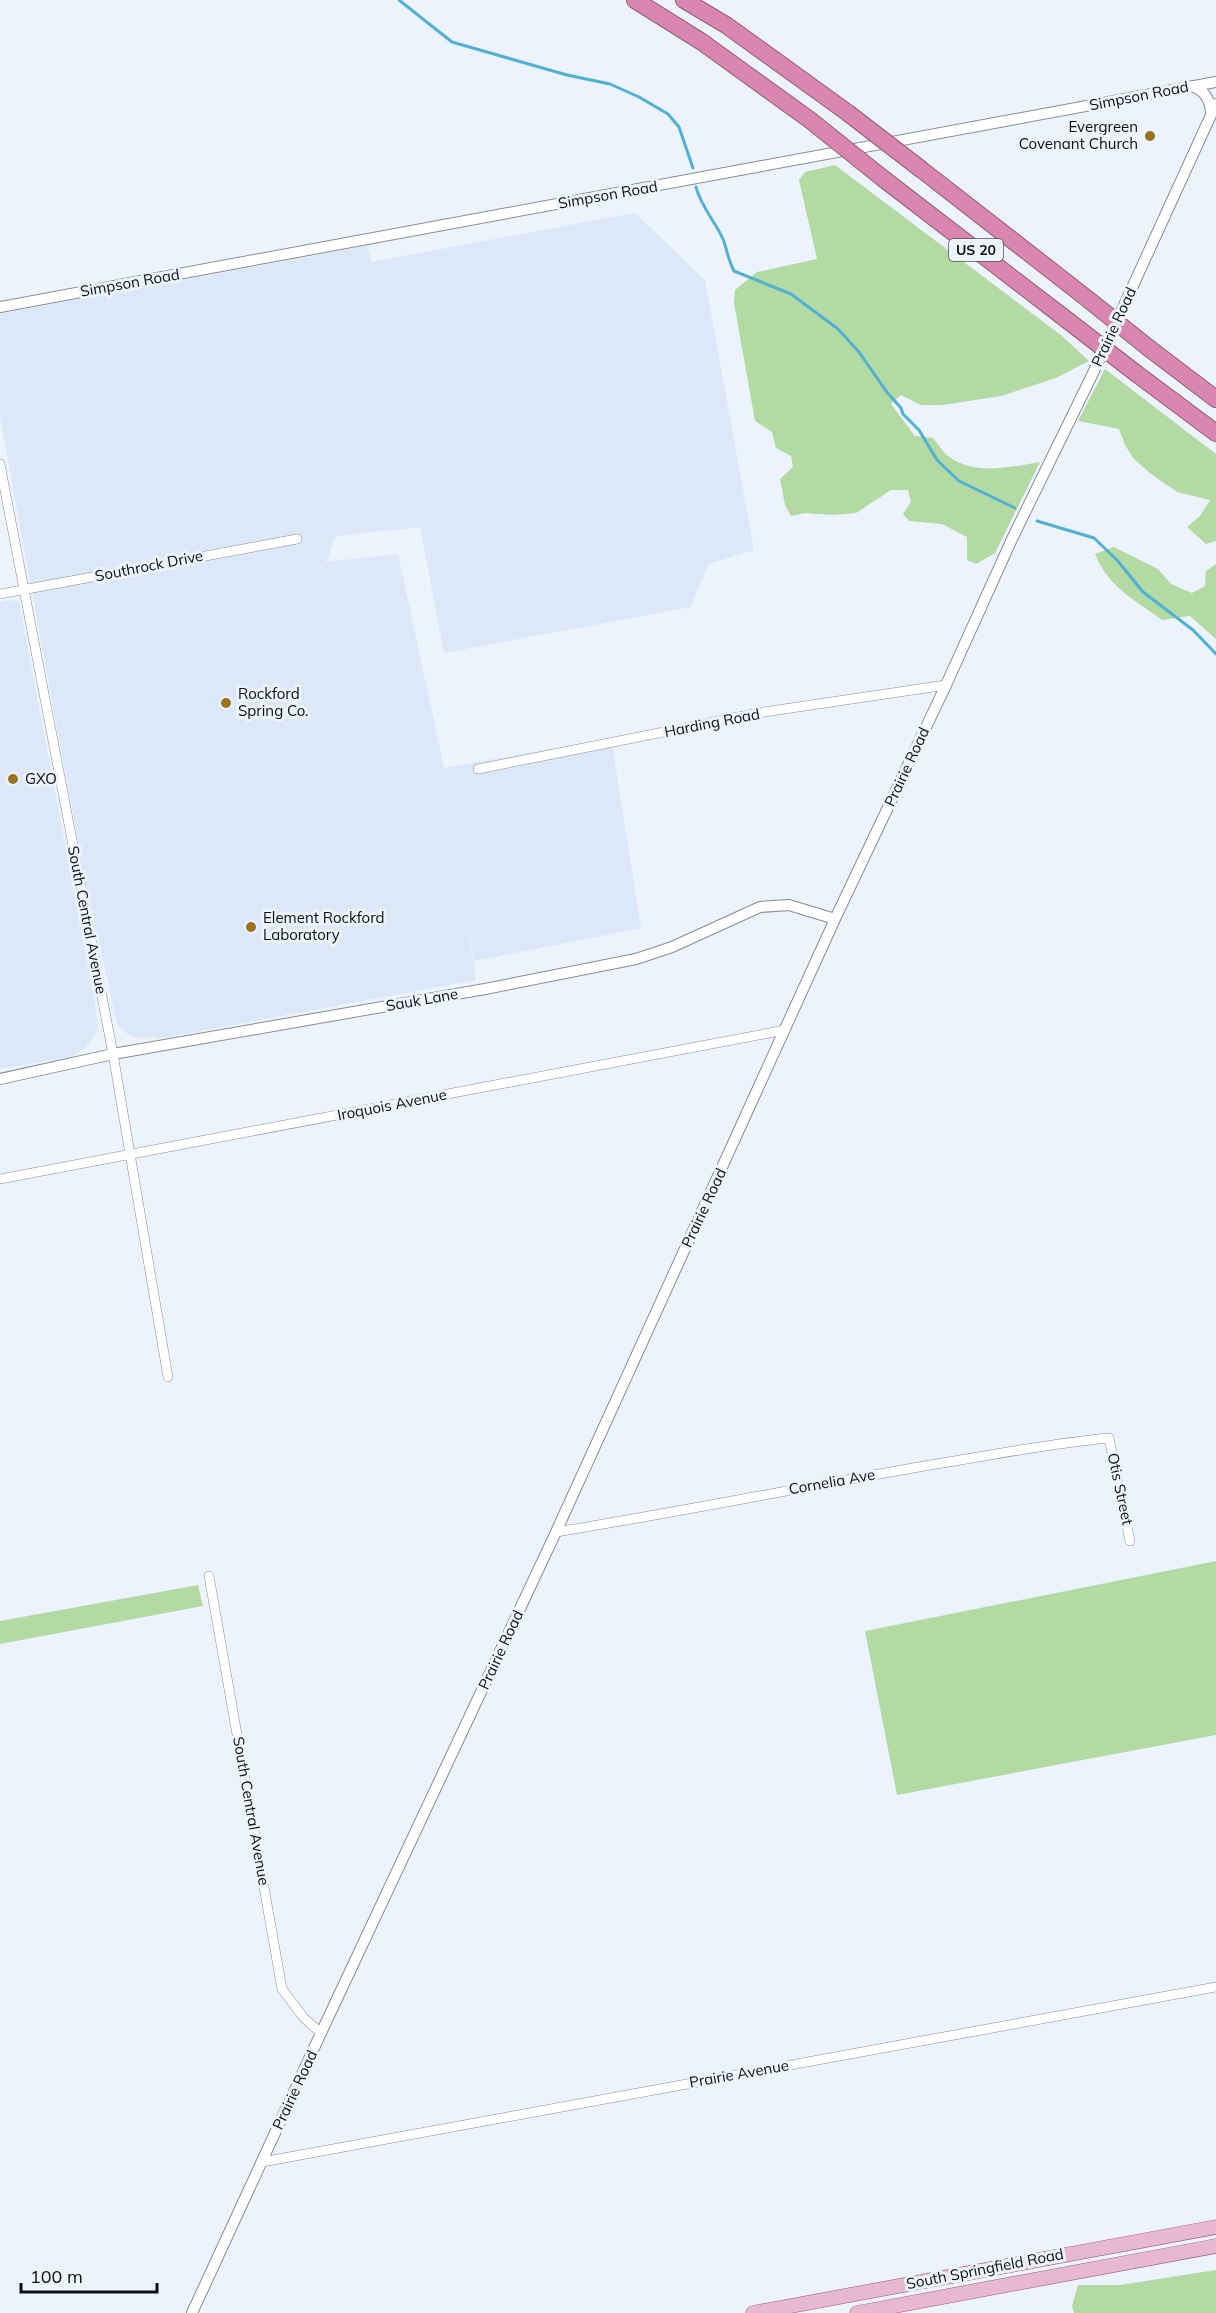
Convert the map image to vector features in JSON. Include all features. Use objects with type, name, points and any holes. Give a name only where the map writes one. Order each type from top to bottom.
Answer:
[{"type":"highway","name":"US 20","points":[[635,0],[702,42],[810,120],[1216,434]]},
{"type":"highway","name":"US 20","points":[[684,0],[726,25],[848,113],[1216,399]]},
{"type":"main road","name":"South Springfield Road","points":[[753,2313],[1216,2227]]},
{"type":"main road","name":"South Springfield Road","points":[[857,2313],[1216,2246]]},
{"type":"street","name":"Simpson Road","points":[[0,307],[1216,82]]},
{"type":"street","points":[[1191,86],[1205,94],[1214,109]]},
{"type":"street","name":"Prairie Road","points":[[192,2313],[556,1532],[835,919],[946,685],[1012,539],[1094,371],[1214,109]]},
{"type":"street","name":"South Central Avenue","points":[[0,464],[113,1054],[168,1377]]},
{"type":"street","name":"Southrock Drive","points":[[0,594],[297,539]]},
{"type":"street","name":"Harding Road","points":[[478,769],[765,712],[946,685]]},
{"type":"street","name":"Sauk Lane","points":[[0,1079],[113,1054],[473,991],[636,959],[672,947],[760,907],[789,905],[835,919]]},
{"type":"street","name":"Iroquois Avenue","points":[[0,1179],[784,1030]]},
{"type":"street","name":"Cornelia Ave","points":[[556,1532],[1066,1442],[1109,1438]]},
{"type":"street","name":"Otis Street","points":[[1109,1438],[1130,1541]]},
{"type":"street","name":"South Central Avenue","points":[[209,1576],[282,1989],[304,2018],[321,2033]]},
{"type":"street","name":"Prairie Avenue","points":[[262,2162],[1216,1987]]},
{"type":"shaded area","points":[[635,213],[705,280],[754,550],[708,564],[691,607],[444,653],[420,527],[336,536],[326,562],[398,554],[444,768],[611,738],[641,928],[474,961],[463,894],[476,980],[162,1038],[131,1037],[117,1024],[84,874],[0,417],[0,314],[367,246],[371,262]]},
{"type":"shaded area","points":[[9,600],[19,602],[95,1002],[98,1029],[86,1047],[71,1057],[0,1069],[0,602]]},
{"type":"green space","points":[[835,165],[1062,336],[1089,361],[1056,378],[1001,396],[943,405],[921,405],[901,395],[891,404],[915,436],[933,438],[946,454],[958,462],[969,466],[993,468],[1040,462],[995,553],[976,564],[967,560],[967,537],[942,524],[909,521],[903,514],[911,502],[908,490],[891,490],[856,513],[832,515],[805,513],[791,516],[785,505],[780,479],[793,467],[791,456],[776,448],[772,432],[755,421],[734,303],[735,290],[757,272],[817,259],[799,180],[805,172]]},
{"type":"green space","points":[[1105,369],[1216,454],[1216,541],[1206,544],[1187,527],[1200,516],[1210,500],[1177,492],[1151,474],[1134,459],[1119,429],[1078,421]]},
{"type":"green space","points":[[1114,547],[1158,569],[1171,584],[1192,593],[1205,586],[1206,571],[1216,564],[1216,639],[1190,616],[1162,620],[1123,592],[1107,575],[1095,554]]},
{"type":"green space","points":[[1216,1561],[1216,1735],[897,1795],[865,1631]]},
{"type":"green space","points":[[198,1585],[203,1606],[0,1644],[0,1621]]},
{"type":"green space","points":[[1216,2270],[1216,2313],[1074,2313],[1072,2306],[1078,2285],[1120,2285]]},
{"type":"waterway","points":[[399,0],[452,42],[567,75],[610,84],[639,97],[668,114],[679,127],[693,168]]},
{"type":"waterway","points":[[696,187],[701,201],[720,232],[734,271],[791,294],[838,329],[859,352],[886,391],[901,408],[903,414],[919,430],[937,460],[959,481],[1015,508]]},
{"type":"waterway","points":[[1037,521],[1094,538],[1117,560],[1143,592],[1193,630],[1216,654]]},
{"type":"place","name":"Evergreen Covenant Church","points":[[1150,136]]},
{"type":"place","name":"Rockford Spring Co.","points":[[226,703]]},
{"type":"place","name":"GXO","points":[[13,779]]},
{"type":"place","name":"Element Rockford Laboratory","points":[[251,927]]}]
